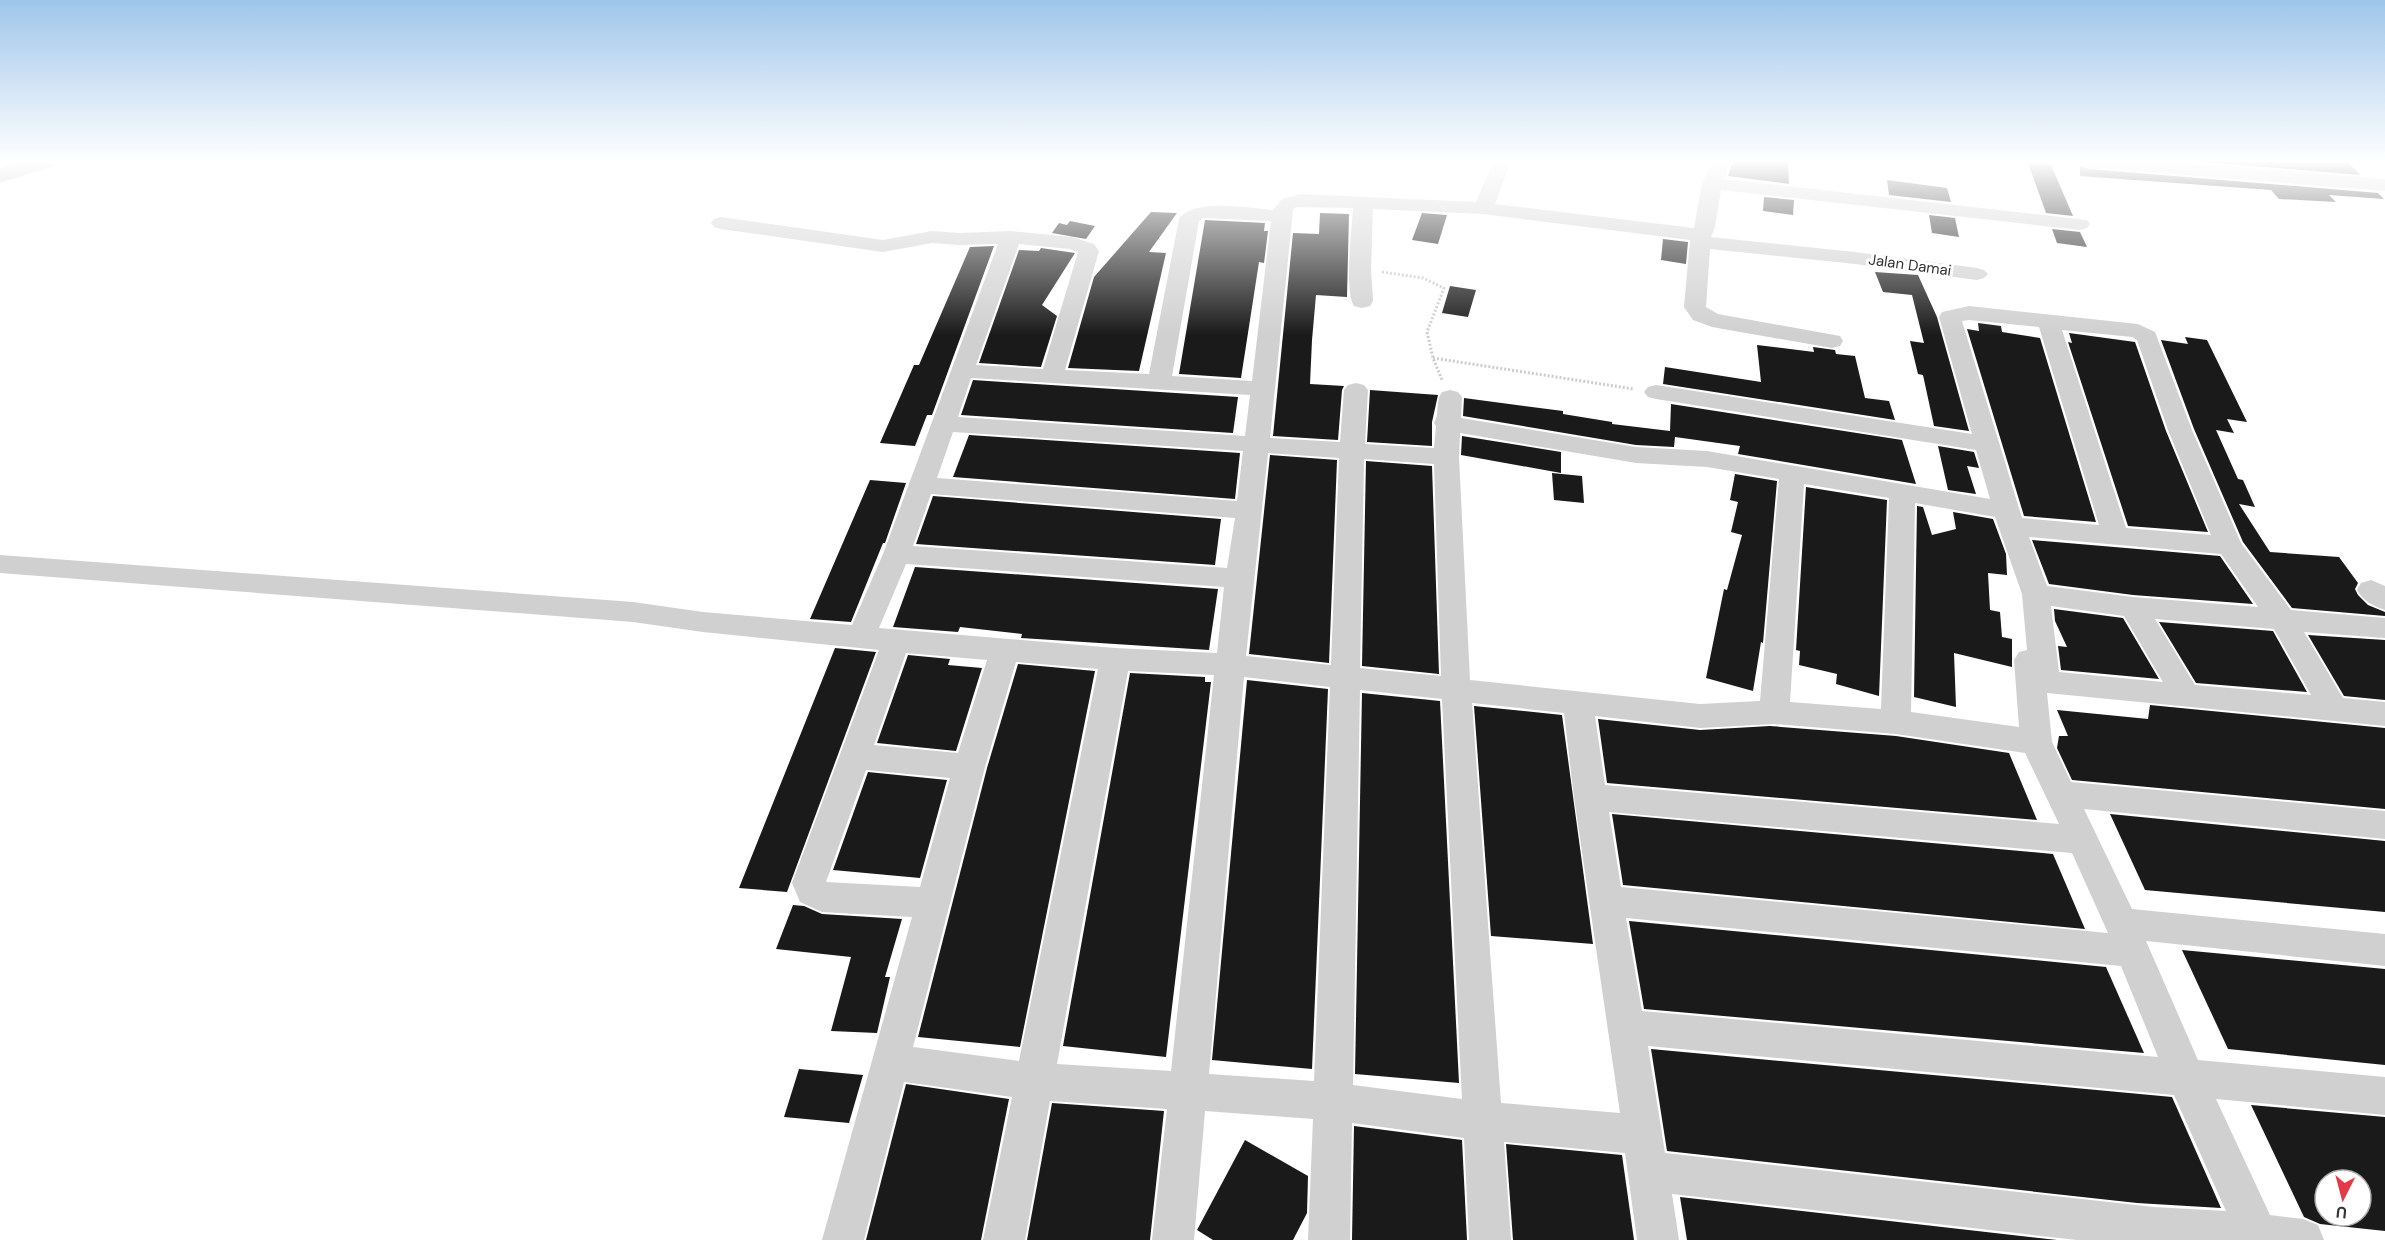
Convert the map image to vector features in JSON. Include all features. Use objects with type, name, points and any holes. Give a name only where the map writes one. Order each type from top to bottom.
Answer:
[{"type":"street","points":[[1159,381],[1189,219]]},
{"type":"street","points":[[1173,1240],[1239,578],[1249,511],[1281,219]]},
{"type":"street","points":[[1362,219],[1360,269],[1362,301]]},
{"type":"street","name":"Jalan Damai","points":[[1562,219],[1977,274]]},
{"type":"street","points":[[1706,219],[1701,238],[1695,308],[1701,315],[1712,320],[1832,341]]},
{"type":"street","points":[[2044,219],[2080,224]]},
{"type":"street","points":[[722,224],[883,246],[932,237],[959,239],[1011,237],[1072,243],[1087,248],[1089,251],[1052,376]]},
{"type":"street","points":[[861,636],[897,554],[1011,237]]},
{"type":"street","points":[[2257,1234],[2186,1078],[2126,937],[2036,742],[2038,680],[2030,600],[1950,317],[1969,313],[2138,331],[2147,337],[2180,430],[2229,546],[2283,622],[2334,710]]},
{"type":"street","points":[[2049,323],[2115,534]]},
{"type":"street","points":[[962,371],[1263,389]]},
{"type":"street","points":[[1329,1240],[1352,451],[1356,390]]},
{"type":"street","points":[[1656,392],[1987,444]]},
{"type":"street","points":[[1490,1240],[1456,689],[1446,457],[1448,410],[1636,455],[1707,459],[1902,494],[2008,518],[2115,534],[2229,546]]},
{"type":"street","points":[[944,424],[1446,457]]},
{"type":"street","points":[[1774,712],[1792,473]]},
{"type":"street","points":[[922,485],[1249,511]]},
{"type":"street","points":[[1896,722],[1902,494]]},
{"type":"street","points":[[897,554],[1239,578]]},
{"type":"street","points":[[0,564],[669,616],[861,636],[896,642],[1115,659],[1232,665],[1700,716],[1774,712],[1896,722],[2036,742]]},
{"type":"street","points":[[2030,600],[2133,607],[2283,622],[2385,628]]},
{"type":"street","points":[[2133,607],[2187,697]]},
{"type":"street","points":[[896,642],[809,883],[812,892],[822,897],[934,903]]},
{"type":"street","points":[[843,1240],[969,766],[1005,649]]},
{"type":"street","points":[[1004,1240],[1115,659]]},
{"type":"street","points":[[2038,680],[2187,697],[2385,714]]},
{"type":"street","points":[[1578,702],[1590,797],[1658,1240]]},
{"type":"street","points":[[854,756],[969,766]]},
{"type":"street","points":[[2061,794],[2385,825]]},
{"type":"street","points":[[1590,797],[2082,840]]},
{"type":"street","points":[[1606,901],[2126,937],[2385,950]]},
{"type":"street","points":[[1626,1027],[2385,1096]]},
{"type":"street","points":[[891,1062],[1034,1082],[1333,1101],[1482,1121],[1646,1153],[2156,1234],[2257,1234],[2303,1240]]},
{"type":"path","points":[[1360,269],[1428,279],[1439,283],[1444,288],[1427,332],[1448,410]]},
{"type":"path","points":[[1433,358],[1656,392]]},
{"type":"building","points":[[1145,219],[1173,219],[1149,252],[1166,253],[1139,371],[1068,368],[1094,277]]},
{"type":"building","points":[[1320,219],[1349,219],[1347,297],[1316,295],[1312,340],[1310,384],[1344,386],[1338,440],[1273,436],[1293,233],[1319,234]]},
{"type":"building","points":[[1420,219],[1446,219],[1438,244],[1412,240]]},
{"type":"building","points":[[1930,219],[1955,219],[1959,237],[1932,233]]},
{"type":"building","points":[[1205,220],[1265,223],[1264,231],[1268,231],[1264,263],[1259,262],[1241,378],[1179,374]]},
{"type":"building","points":[[1070,221],[1095,226],[1086,239],[1052,233],[1059,223],[1067,225]]},
{"type":"building","points":[[2052,229],[2080,232],[2087,247],[2057,243]]},
{"type":"building","points":[[1663,239],[1688,242],[1686,264],[1661,260]]},
{"type":"building","points":[[994,246],[932,415],[927,415],[915,446],[880,443],[914,365],[919,365],[970,247]]},
{"type":"building","points":[[1041,248],[1075,253],[1042,305],[1057,316],[1041,367],[979,363],[1019,250],[1039,251]]},
{"type":"building","points":[[1875,272],[1918,275],[1937,317],[1969,431],[1934,426],[1923,375],[1918,374],[1910,341],[1924,343],[1912,295],[1883,292]]},
{"type":"building","points":[[1450,286],[1476,290],[1468,317],[1442,313]]},
{"type":"building","points":[[1978,323],[2001,326],[2002,332],[2040,338],[2096,522],[2024,516],[1967,329],[1979,331]]},
{"type":"building","points":[[2069,333],[2135,342],[2166,431],[2208,532],[2128,526],[2068,342],[2072,343]]},
{"type":"building","points":[[2185,337],[2207,340],[2247,422],[2227,419],[2234,433],[2216,430],[2238,479],[2243,480],[2255,507],[2239,504],[2270,552],[2339,557],[2358,583],[2355,589],[2358,595],[2368,605],[2385,612],[2385,616],[2292,608],[2243,542],[2194,429],[2161,340],[2188,344]]},
{"type":"building","points":[[1757,345],[1814,352],[1813,347],[1835,350],[1836,354],[1855,356],[1865,398],[1889,401],[1895,420],[1663,384],[1665,367],[1761,382]]},
{"type":"building","points":[[973,380],[1238,397],[1233,433],[961,415]]},
{"type":"building","points":[[1370,390],[1438,395],[1432,422],[1432,446],[1367,442]]},
{"type":"building","points":[[1464,398],[1563,411],[1563,414],[1612,422],[1612,424],[1670,431],[1671,404],[1902,440],[1916,484],[1738,454],[1740,446],[1675,437],[1674,447],[1636,445],[1463,416]]},
{"type":"building","points":[[969,435],[1240,453],[1235,499],[953,477]]},
{"type":"building","points":[[1462,436],[1561,452],[1561,473],[1461,455]]},
{"type":"building","points":[[1938,446],[1974,452],[1979,468],[1967,466],[1976,494],[1948,490]]},
{"type":"building","points":[[1270,455],[1337,460],[1329,663],[1249,654]]},
{"type":"building","points":[[1366,461],[1432,466],[1439,674],[1362,666]]},
{"type":"building","points":[[1552,473],[1582,476],[1584,503],[1554,500]]},
{"type":"building","points":[[1735,474],[1777,481],[1763,643],[1761,642],[1753,691],[1706,678],[1724,589],[1727,590],[1742,535],[1731,532],[1738,502],[1730,500]]},
{"type":"building","points":[[870,480],[906,483],[885,543],[883,543],[851,622],[810,619]]},
{"type":"building","points":[[1806,487],[1887,500],[1879,696],[1836,684],[1837,674],[1799,665],[1800,651],[1796,650]]},
{"type":"building","points":[[933,496],[1221,519],[1215,565],[916,544]]},
{"type":"building","points":[[1917,506],[1923,507],[1932,535],[1956,529],[1953,512],[1993,519],[2006,554],[2007,575],[1988,573],[1990,610],[2000,612],[2002,637],[2012,639],[2012,667],[1954,653],[1956,707],[1914,697]]},
{"type":"building","points":[[2032,540],[2220,556],[2253,604],[2133,595],[2049,584]]},
{"type":"building","points":[[915,567],[1218,589],[1209,650],[1021,638],[1022,634],[960,627],[958,632],[893,627]]},
{"type":"building","points":[[2054,609],[2123,618],[2159,679],[2061,670],[2058,646],[2067,647],[2055,621]]},
{"type":"building","points":[[2159,622],[2273,631],[2307,692],[2196,683]]},
{"type":"building","points":[[2308,635],[2385,640],[2385,700],[2344,696]]},
{"type":"building","points":[[835,648],[876,652],[787,892],[739,888]]},
{"type":"building","points":[[908,655],[950,659],[948,665],[982,668],[956,751],[877,743]]},
{"type":"building","points":[[1018,664],[1095,671],[1020,1047],[918,1037],[987,768]]},
{"type":"building","points":[[1130,673],[1205,677],[1205,682],[1211,682],[1166,1057],[1063,1046]]},
{"type":"building","points":[[1247,680],[1328,689],[1312,1069],[1212,1060]]},
{"type":"building","points":[[1362,693],[1440,701],[1459,1083],[1355,1074]]},
{"type":"building","points":[[2150,705],[2385,728],[2385,809],[2072,780],[2057,748],[2059,736],[2068,736],[2057,710],[2148,719]]},
{"type":"building","points":[[1474,706],[1562,715],[1593,944],[1491,936]]},
{"type":"building","points":[[1598,719],[1700,730],[1770,726],[1896,736],[2009,753],[2037,820],[1607,783]]},
{"type":"building","points":[[868,772],[947,780],[920,878],[833,870]]},
{"type":"building","points":[[1612,814],[2053,854],[2085,929],[1623,885]]},
{"type":"building","points":[[2110,814],[2385,841],[2385,912],[2145,890]]},
{"type":"building","points":[[793,905],[804,906],[822,914],[902,919],[885,977],[890,977],[877,1033],[831,1031],[851,957],[776,949]]},
{"type":"building","points":[[1629,921],[2106,967],[2144,1053],[1644,1009]]},
{"type":"building","points":[[2182,950],[2385,969],[2385,1065],[2228,1049]]},
{"type":"building","points":[[1651,1049],[2172,1097],[2221,1208],[2137,1203],[1667,1151]]},
{"type":"building","points":[[799,1069],[863,1075],[849,1123],[784,1117]]},
{"type":"building","points":[[906,1084],[1009,1099],[981,1240],[866,1240]]},
{"type":"building","points":[[1052,1103],[1164,1111],[1150,1240],[1027,1240]]},
{"type":"building","points":[[2251,1105],[2385,1117],[2385,1231],[2357,1228],[2373,1228],[2373,1168],[2313,1168],[2313,1221],[2304,1217]]},
{"type":"building","points":[[1354,1126],[1462,1140],[1467,1240],[1352,1240]]},
{"type":"building","points":[[1245,1140],[1308,1176],[1307,1213],[1293,1240],[1213,1240],[1197,1230]]},
{"type":"building","points":[[1506,1144],[1622,1155],[1634,1240],[1513,1240]]},
{"type":"building","points":[[1680,1197],[2057,1240],[1687,1240]]}]
